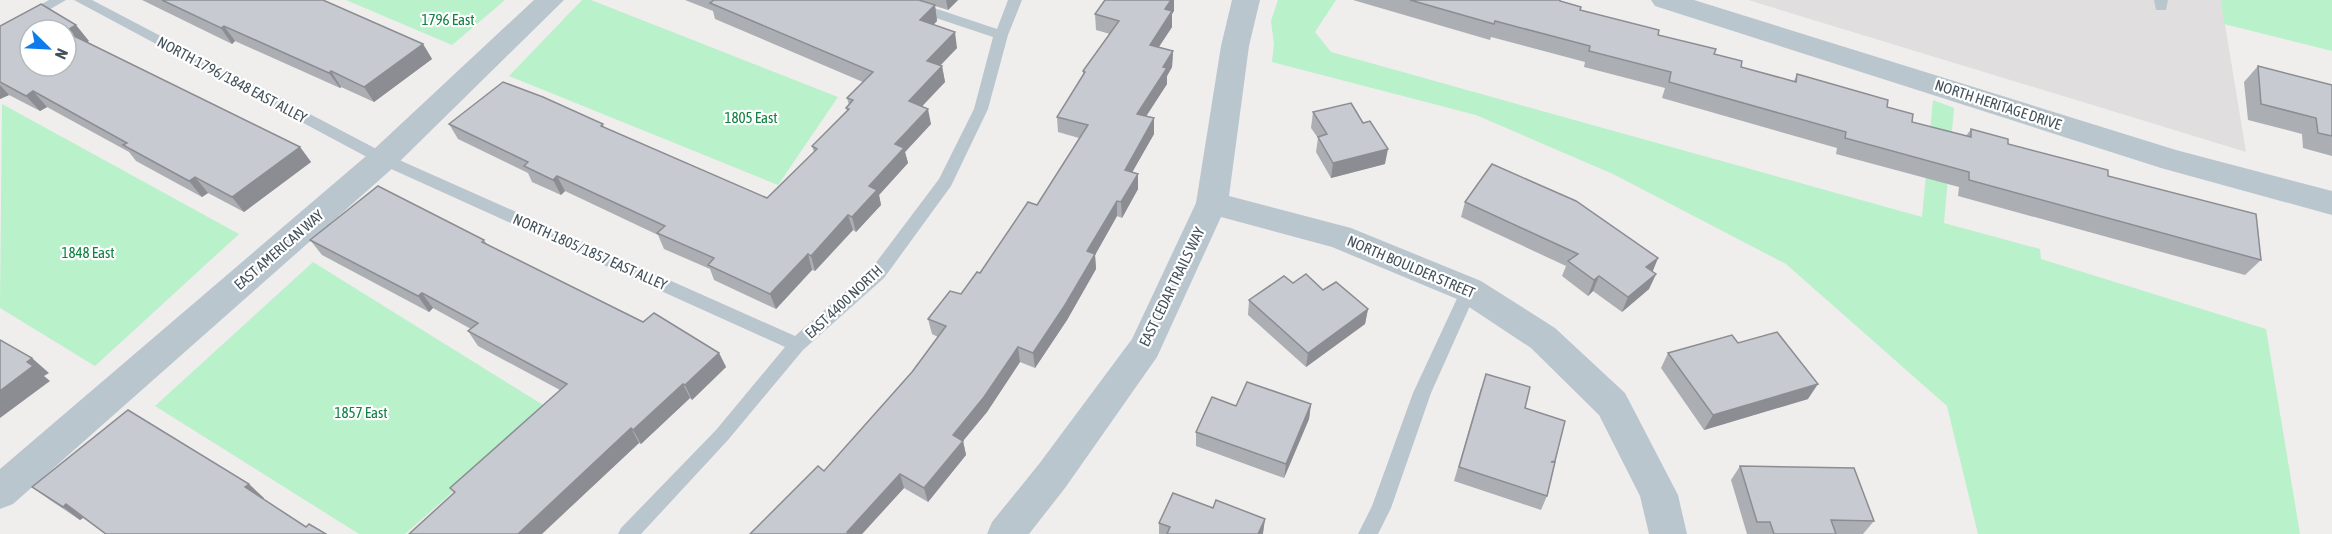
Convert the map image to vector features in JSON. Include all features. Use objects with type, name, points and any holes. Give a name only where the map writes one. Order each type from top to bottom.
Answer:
[{"type":"street","name":"EAST AMERICAN WAY","points":[[0,492],[383,159],[550,0]]},
{"type":"street","name":"EAST CEDAR TRAILS WAY","points":[[1006,534],[1052,476],[1145,347],[1212,203],[1235,46],[1246,0]]},
{"type":"street","name":"NORTH HERITAGE DRIVE","points":[[1665,0],[2172,160],[2332,204]]},
{"type":"street","name":"NORTH BOULDER STREET","points":[[1212,203],[1340,237],[1469,290],[1544,338],[1612,404],[1659,495],[1668,534]]},
{"type":"lane","points":[[0,33],[59,0]]},
{"type":"lane","name":"NORTH 1796/1848 EAST ALLEY","points":[[81,0],[383,159]]},
{"type":"lane","points":[[896,0],[1000,35]]},
{"type":"lane","name":"EAST 4400 NORTH","points":[[628,534],[722,435],[797,345],[878,273],[945,182],[981,109],[1000,35],[1015,0]]},
{"type":"lane","name":"NORTH 1805/1857 EAST ALLEY","points":[[383,159],[797,345]]},
{"type":"lane","points":[[1368,534],[1381,508],[1422,393],[1469,290]]},
{"type":"shaded area","points":[[1748,0],[2221,0],[2246,152],[2122,114]]},
{"type":"green space","name":"1796 East","points":[[346,0],[505,0],[452,45]]},
{"type":"green space","name":"1805 East","points":[[582,0],[591,0],[838,97],[778,185],[509,76]]},
{"type":"green space","points":[[1278,0],[1336,0],[1315,32],[1331,52],[1922,217],[1933,100],[1954,108],[1944,223],[2040,249],[2041,259],[2266,329],[2300,534],[1978,534],[1947,406],[1786,264],[1613,174],[1476,115],[1272,62],[1274,44],[1271,21]]},
{"type":"green space","points":[[2221,0],[2332,0],[2332,51],[2224,24]]},
{"type":"green space","name":"1848 East","points":[[2,104],[239,234],[95,366],[0,308]]},
{"type":"green space","name":"1857 East","points":[[313,262],[548,408],[405,534],[359,534],[155,406]]},
{"type":"building","points":[[162,0],[323,0],[423,44],[364,87],[224,26],[221,28]]},
{"type":"building","points":[[714,0],[919,0],[935,5],[920,20],[955,32],[927,61],[942,66],[909,101],[928,109],[895,144],[904,148],[869,186],[877,190],[852,217],[848,215],[811,256],[808,254],[770,294],[708,265],[714,258],[657,233],[665,226],[557,176],[553,180],[524,166],[528,162],[449,124],[503,82],[543,97],[603,124],[601,126],[767,198],[817,149],[812,146],[849,109],[846,108],[853,100],[847,98],[873,72],[710,3]]},
{"type":"building","points":[[1105,0],[1171,0],[1165,9],[1172,11],[1150,45],[1173,51],[1163,67],[1167,68],[1137,114],[1154,118],[1125,170],[1138,174],[1121,202],[1117,201],[1087,251],[1095,254],[1065,305],[1033,353],[1018,347],[984,397],[953,435],[963,441],[924,488],[900,474],[847,532],[850,534],[750,534],[818,466],[824,471],[912,372],[946,326],[928,319],[950,291],[961,294],[977,272],[980,273],[1028,202],[1037,205],[1088,125],[1057,117],[1085,72],[1083,71],[1119,21],[1095,14]]},
{"type":"building","points":[[1410,0],[1560,0],[1581,7],[1580,10],[1659,30],[1658,35],[1716,49],[1714,54],[1742,61],[1741,67],[1796,82],[1797,74],[1888,100],[1887,107],[1913,114],[1912,122],[1971,137],[1971,129],[2008,139],[2008,144],[2108,170],[2108,176],[2256,214],[2261,260],[1969,180],[1969,172],[1845,138],[1846,132],[1669,82],[1671,72],[1589,51],[1590,46],[1495,21],[1494,24]]},
{"type":"building","points":[[41,4],[64,18],[18,18],[18,78],[78,78],[78,38],[300,147],[232,197],[195,177],[189,181],[123,145],[127,143],[33,91],[26,96],[0,82],[0,26]]},
{"type":"building","points":[[2258,66],[2332,85],[2332,136],[2318,133],[2316,118],[2261,104]]},
{"type":"building","points":[[1351,103],[1363,123],[1370,121],[1388,149],[1333,163],[1318,137],[1327,134],[1313,112]]},
{"type":"building","points":[[1492,164],[1576,201],[1658,258],[1646,267],[1656,274],[1628,297],[1599,276],[1594,280],[1568,261],[1578,254],[1465,202]]},
{"type":"building","points":[[378,186],[484,240],[482,242],[643,322],[654,313],[719,353],[633,430],[631,428],[518,534],[409,534],[455,492],[450,488],[567,384],[468,331],[478,323],[422,293],[418,296],[310,240]]},
{"type":"building","points":[[1306,274],[1323,290],[1336,282],[1368,309],[1308,353],[1249,300],[1284,276],[1293,283]]},
{"type":"building","points":[[1777,332],[1818,384],[1713,415],[1668,353],[1732,335],[1738,343]]},
{"type":"building","points":[[0,340],[32,358],[27,362],[33,366],[0,391]]},
{"type":"building","points":[[1486,374],[1530,387],[1525,408],[1565,421],[1555,461],[1551,462],[1555,462],[1547,496],[1459,467]]},
{"type":"building","points":[[1247,382],[1311,404],[1286,464],[1196,432],[1212,397],[1236,406]]},
{"type":"building","points":[[128,410],[249,484],[245,487],[306,527],[309,524],[326,534],[106,534],[66,504],[63,507],[32,487]]},
{"type":"building","points":[[1740,466],[1854,468],[1874,521],[1831,520],[1836,534],[1774,534],[1770,522],[1757,522]]},
{"type":"building","points":[[1173,493],[1213,508],[1216,500],[1265,519],[1258,534],[1167,534],[1170,527],[1159,523]]}]
